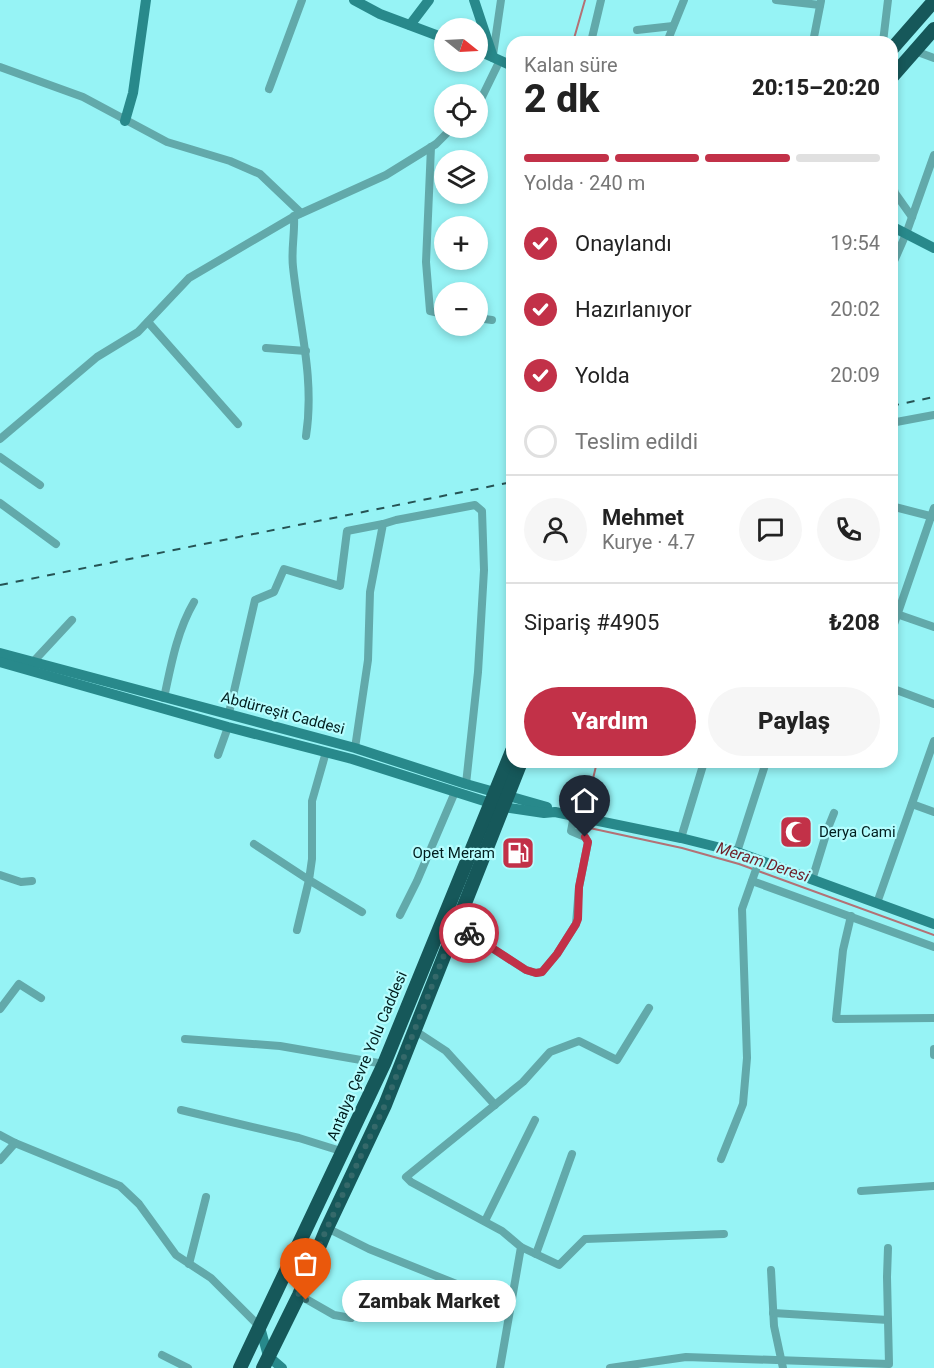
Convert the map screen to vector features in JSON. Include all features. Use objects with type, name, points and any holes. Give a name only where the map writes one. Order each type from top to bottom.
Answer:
[{"type":"highway","points":[[898,42],[934,1]]},
{"type":"highway","points":[[898,70],[934,29]]},
{"type":"highway","name":"Antalya Çevre Yolu Caddesi","points":[[266,1362],[385,1105],[456,925],[499,800],[507,768]]},
{"type":"highway","name":"Antalya Çevre Yolu Caddesi","points":[[240,1368],[344,1152],[499,800],[518,768]]},
{"type":"main road","points":[[124,121],[133,93],[146,0]]},
{"type":"main road","points":[[354,0],[380,14],[434,34]]},
{"type":"main road","points":[[410,25],[429,0]]},
{"type":"main road","points":[[474,0],[496,59]]},
{"type":"main road","points":[[488,55],[506,63]]},
{"type":"main road","points":[[898,230],[934,248]]},
{"type":"main road","name":"Abdürreşit Caddesi","points":[[0,653],[355,748],[466,784],[499,800]]},
{"type":"main road","name":"Abdürreşit Caddesi","points":[[0,662],[228,727],[326,752],[455,792],[499,800],[544,813],[555,812],[681,838],[737,852],[758,863],[934,924]]},
{"type":"main road","points":[[260,1328],[266,1362],[282,1368]]},
{"type":"street","points":[[269,89],[302,0]]},
{"type":"street","points":[[487,84],[496,59],[501,0]]},
{"type":"street","points":[[592,36],[601,0]]},
{"type":"street","points":[[670,36],[684,0]]},
{"type":"street","points":[[776,0],[821,2],[814,36]]},
{"type":"street","points":[[884,36],[888,0]]},
{"type":"street","points":[[637,30],[673,26]]},
{"type":"street","points":[[915,51],[934,58]]},
{"type":"street","points":[[0,67],[83,97],[167,142],[230,161],[260,174],[298,215],[292,263],[306,351],[310,406],[306,436]]},
{"type":"street","points":[[0,438],[97,357],[138,332],[189,278],[298,215],[386,175],[431,147],[441,138]]},
{"type":"street","points":[[431,147],[426,262],[427,299],[430,311],[434,312]]},
{"type":"street","points":[[898,252],[934,155]]},
{"type":"street","points":[[898,197],[912,217]]},
{"type":"street","points":[[488,319],[492,320]]},
{"type":"street","points":[[148,322],[238,424]]},
{"type":"street","points":[[266,348],[306,351]]},
{"type":"street","points":[[898,422],[934,415]]},
{"type":"street","points":[[0,457],[40,485]]},
{"type":"street","points":[[0,503],[56,544]]},
{"type":"street","points":[[229,713],[255,600],[274,592],[284,570],[340,586],[347,531],[475,505],[482,512],[484,570],[478,672],[466,784]]},
{"type":"street","points":[[898,507],[933,513],[898,603]]},
{"type":"street","points":[[355,748],[368,660],[370,592],[383,524]]},
{"type":"street","points":[[164,698],[179,635],[194,602]]},
{"type":"street","points":[[898,614],[934,627]]},
{"type":"street","points":[[33,662],[72,620]]},
{"type":"street","points":[[898,691],[934,704]]},
{"type":"street","points":[[218,755],[228,727]]},
{"type":"street","points":[[877,903],[934,741]]},
{"type":"street","points":[[297,930],[312,859],[312,801],[326,752]]},
{"type":"street","points":[[681,838],[702,768]]},
{"type":"street","points":[[737,852],[764,768]]},
{"type":"street","points":[[400,915],[455,792]]},
{"type":"street","points":[[912,804],[934,812]]},
{"type":"street","points":[[812,880],[834,813]]},
{"type":"street","points":[[456,925],[526,970],[542,972],[557,954],[578,919],[579,887],[588,842],[585,837],[571,831],[574,816]]},
{"type":"street","points":[[254,844],[362,912]]},
{"type":"street","points":[[721,1159],[743,1104],[747,1059],[742,909],[758,863]]},
{"type":"street","points":[[0,875],[21,882],[32,881]]},
{"type":"street","points":[[753,878],[934,947]]},
{"type":"street","points":[[851,916],[843,950],[836,1019],[934,1018]]},
{"type":"street","points":[[0,1009],[19,984],[41,998]]},
{"type":"street","points":[[649,1008],[617,1060],[579,1041],[550,1052],[522,1082],[406,1177],[411,1182],[502,1231],[521,1247],[559,1265],[585,1239],[724,1234]]},
{"type":"street","points":[[414,1030],[446,1051],[495,1105]]},
{"type":"street","points":[[185,1039],[280,1046],[384,1064]]},
{"type":"street","points":[[934,1049],[934,1055]]},
{"type":"street","points":[[181,1110],[299,1138],[344,1152]]},
{"type":"street","points":[[484,1221],[535,1120]]},
{"type":"street","points":[[0,1135],[120,1186],[138,1204],[176,1256],[211,1278],[260,1328]]},
{"type":"street","points":[[0,1160],[15,1143]]},
{"type":"street","points":[[536,1254],[572,1154]]},
{"type":"street","points":[[861,1191],[934,1186]]},
{"type":"street","points":[[189,1264],[206,1197]]},
{"type":"street","points":[[327,1228],[369,1249],[469,1289]]},
{"type":"street","points":[[500,1368],[521,1247]]},
{"type":"street","points":[[610,1368],[686,1357],[782,1364],[890,1364],[888,1248]]},
{"type":"street","points":[[771,1270],[774,1326],[782,1364]]},
{"type":"street","points":[[298,1295],[329,1313],[351,1318]]},
{"type":"street","points":[[773,1313],[888,1320]]},
{"type":"street","points":[[162,1355],[188,1368]]},
{"type":"waterway","name":"Meram Deresi","points":[[575,36],[585,0]]},
{"type":"waterway","name":"Meram Deresi","points":[[585,812],[596,768]]},
{"type":"waterway","name":"Meram Deresi","points":[[583,823],[585,827],[682,848],[739,864],[934,935]]},
{"type":"railway","points":[[898,405],[934,397]]},
{"type":"railway","points":[[0,585],[506,483]]},
{"type":"way so far","points":[[306,1300],[298,1295],[385,1105],[456,925],[469,933]]},
{"type":"place","name":"Derya Cami","points":[[796,832]]},
{"type":"place","name":"Opet Meram","points":[[518,853]]},
{"type":"place","name":"Zambak Market","points":[[306,1300]]},
{"type":"route","points":[[469,933],[526,970],[534,973],[542,972],[572,932],[578,919],[579,887],[588,842],[585,837]]}]
